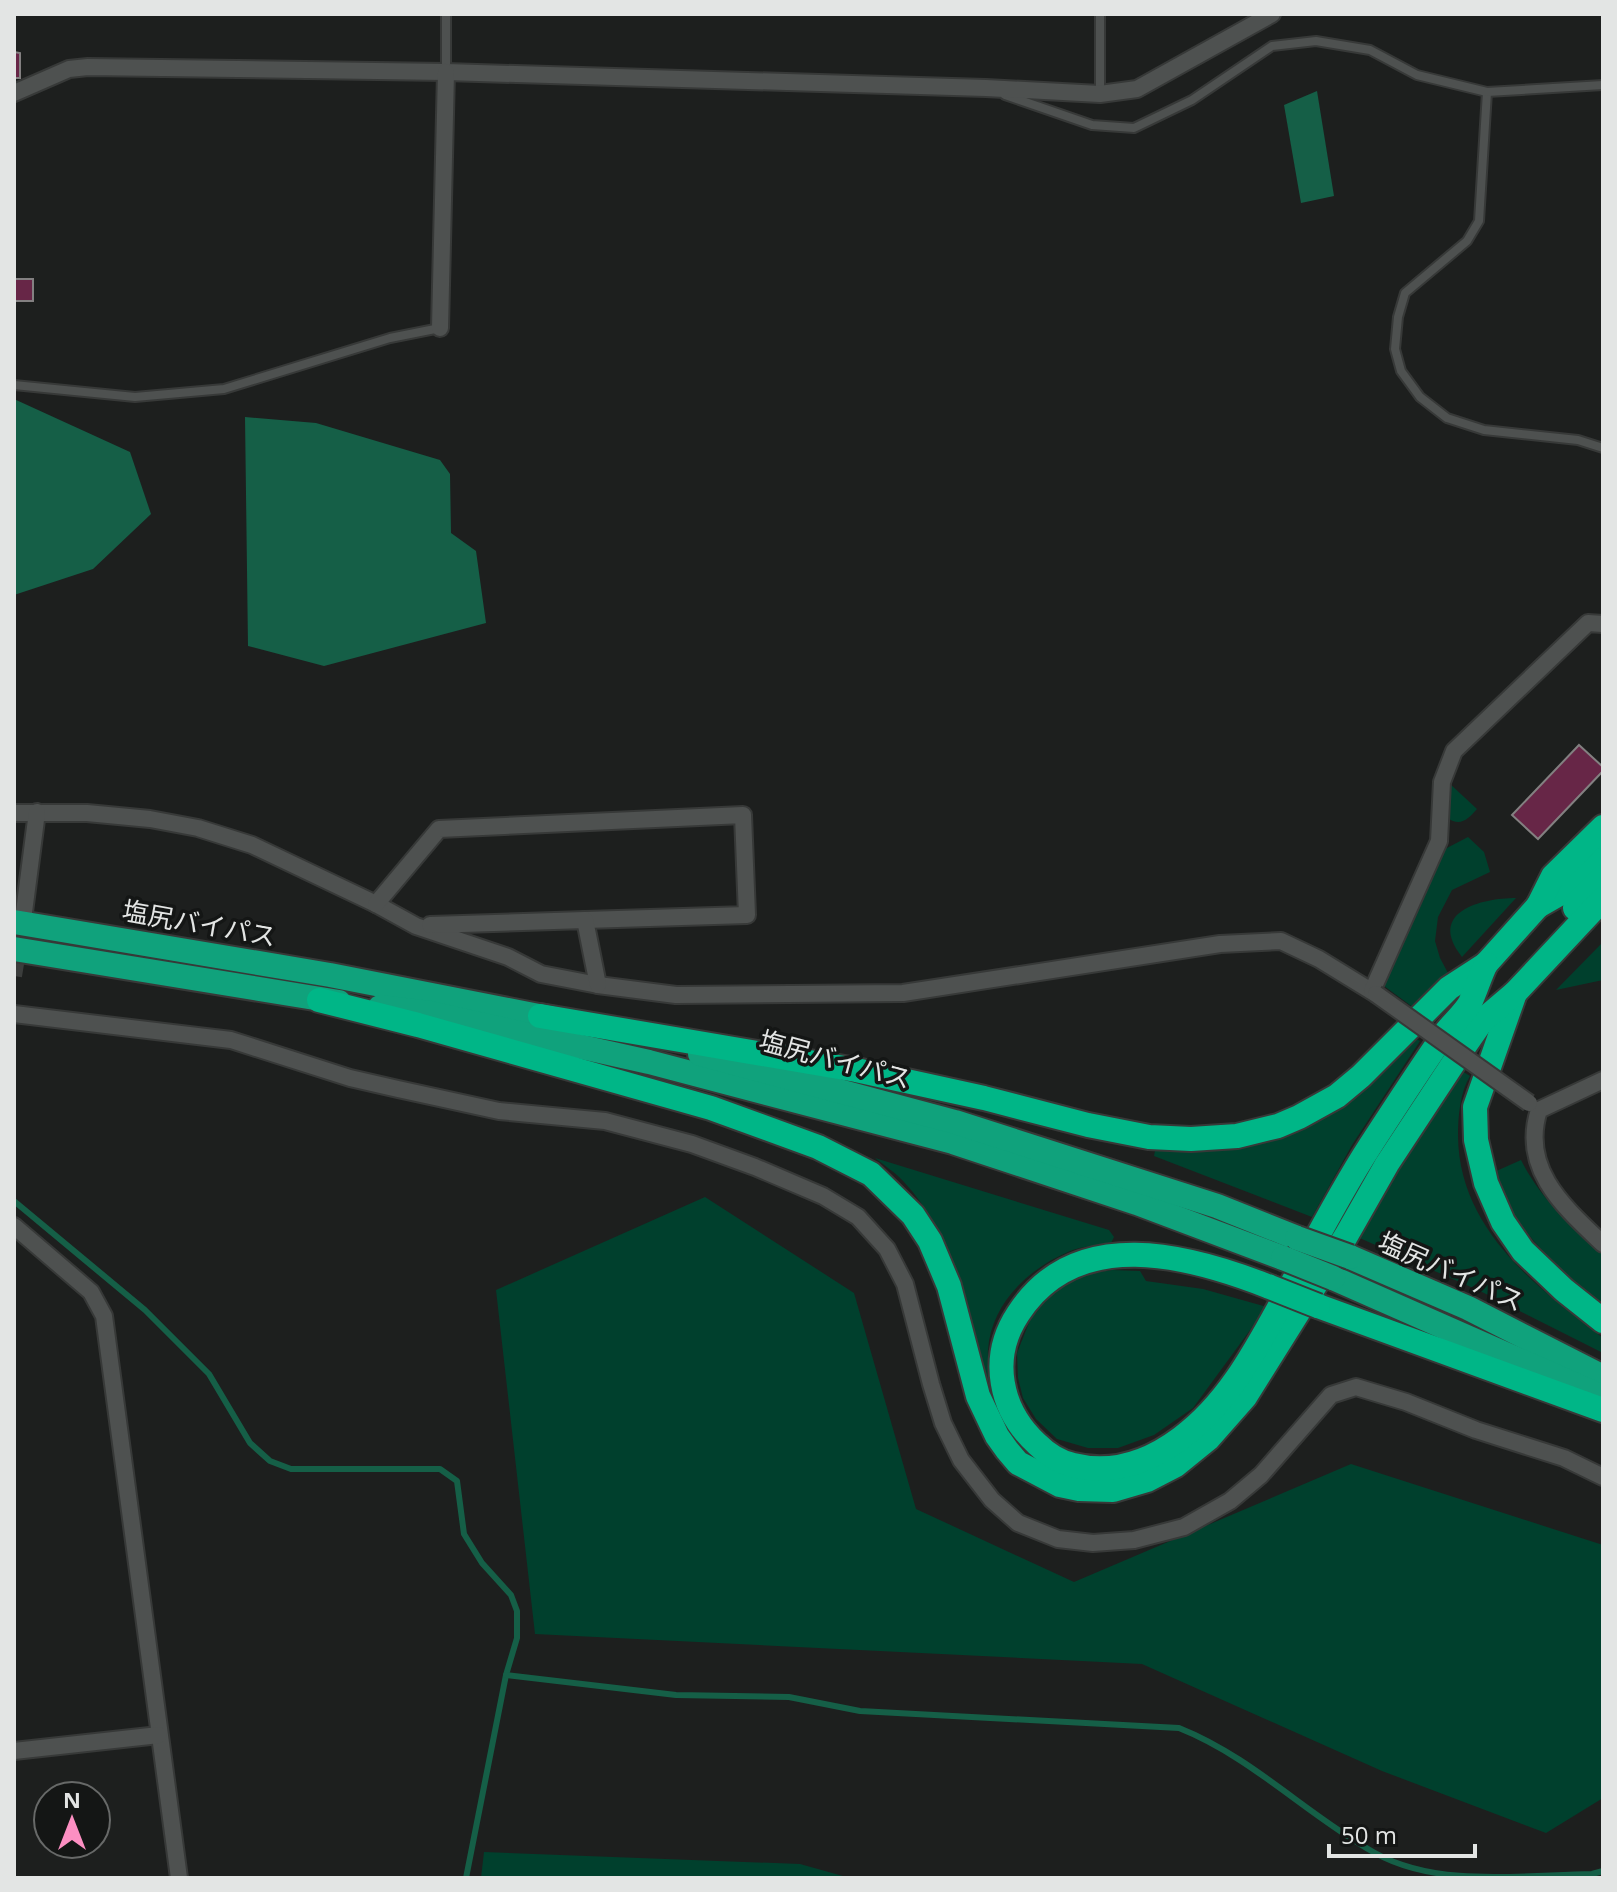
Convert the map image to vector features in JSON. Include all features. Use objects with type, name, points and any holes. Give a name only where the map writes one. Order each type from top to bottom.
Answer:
[{"type":"highway","points":[[540,1016],[856,1070],[1149,1137],[1214,1139],[1278,1126],[1337,1096],[1385,1054],[1449,988],[1486,964],[1538,906],[1553,876],[1603,827]]},
{"type":"highway","points":[[1538,906],[1566,890],[1603,852]]},
{"type":"highway","points":[[1570,934],[1576,904],[1603,877]]},
{"type":"highway","points":[[319,1000],[711,1108],[818,1147],[871,1174],[913,1215],[930,1241],[949,1286],[978,1396],[997,1436],[1018,1463],[1060,1485],[1097,1491],[1132,1485],[1176,1465],[1208,1439],[1235,1409],[1268,1363],[1387,1164],[1482,1021],[1515,993],[1603,899]]},
{"type":"highway","name":"塩尻バイパス","points":[[19,917],[540,1016],[754,1066],[955,1122],[1217,1206],[1290,1248],[1333,1278],[1603,1397]]},
{"type":"highway","points":[[1570,934],[1596,928],[1603,921]]},
{"type":"highway","name":"塩尻バイパス","points":[[14,949],[319,1000],[430,1013],[749,1087],[953,1142],[1137,1203],[1290,1248],[1350,1257],[1468,1308],[1603,1377]]},
{"type":"highway","points":[[1486,964],[1468,1006],[1444,1035],[1368,1148],[1252,1358],[1199,1424],[1145,1460],[1117,1467],[1071,1465],[1045,1452],[1025,1432],[1010,1409],[1001,1380],[1003,1351],[1014,1320],[1039,1287],[1079,1264],[1138,1253],[1217,1268],[1270,1287],[1318,1306],[1603,1410]]},
{"type":"highway","points":[[1515,993],[1475,1107],[1476,1140],[1483,1173],[1503,1222],[1523,1251],[1603,1321]]},
{"type":"street","points":[[14,93],[69,69],[88,67],[446,72],[1100,94],[1137,89],[1272,14]]},
{"type":"street","points":[[440,328],[446,72]]},
{"type":"street","points":[[1374,993],[1439,841],[1442,782],[1454,751],[1588,623],[1603,624]]},
{"type":"street","points":[[19,917],[37,812]]},
{"type":"street","points":[[14,813],[87,813],[150,819],[198,828],[252,845],[416,926],[508,957],[541,974],[676,995],[903,993],[1220,944],[1281,941],[1319,959],[1374,993],[1534,1107]]},
{"type":"street","points":[[376,904],[439,829],[743,815],[747,915],[416,926]]},
{"type":"street","points":[[585,920],[598,985]]},
{"type":"street","points":[[14,1014],[231,1040],[350,1078],[499,1111],[605,1121],[692,1144],[823,1196],[858,1217],[887,1249],[905,1284],[943,1423],[961,1460],[992,1500],[1018,1523],[1058,1539],[1093,1543],[1134,1540],[1184,1527],[1230,1501],[1261,1475],[1331,1395],[1356,1387],[1564,1458],[1603,1477]]},
{"type":"street","points":[[1534,1107],[1603,1080]]},
{"type":"street","points":[[1534,1107],[1535,1159],[1559,1200],[1603,1244]]},
{"type":"street","points":[[14,1226],[91,1292],[104,1316],[179,1878]]},
{"type":"street","points":[[14,1751],[159,1735]]},
{"type":"lane","points":[[446,14],[446,72]]},
{"type":"lane","points":[[1100,14],[1100,94]]},
{"type":"lane","points":[[986,88],[1092,125],[1134,128],[1192,100],[1272,46],[1316,41],[1370,50],[1417,75],[1487,92],[1603,85]]},
{"type":"lane","points":[[1487,92],[1479,221],[1467,241],[1405,293],[1398,317],[1395,349],[1401,371],[1420,397],[1447,418],[1484,430],[1578,440],[1603,448]]},
{"type":"lane","points":[[14,385],[135,397],[224,389],[390,338],[440,328]]},
{"type":"shaded area","points":[[1317,91],[1334,196],[1301,203],[1284,105]]},
{"type":"shaded area","points":[[14,399],[130,452],[151,514],[93,569],[14,595]]},
{"type":"shaded area","points":[[245,417],[316,423],[440,460],[450,474],[451,533],[476,551],[486,623],[324,666],[248,646]]},
{"type":"shaded area","points":[[1449,783],[1477,809],[1464,821],[1447,818]]},
{"type":"shaded area","points":[[1468,837],[1484,852],[1490,872],[1452,890],[1438,917],[1435,941],[1448,973],[1414,1008],[1384,986],[1438,858],[1443,850]]},
{"type":"shaded area","points":[[1516,898],[1462,957],[1450,929],[1454,919],[1474,905]]},
{"type":"shaded area","points":[[1603,942],[1603,980],[1556,990]]},
{"type":"shaded area","points":[[1414,1038],[1420,1041],[1352,1145],[1312,1217],[1154,1156],[1155,1151],[1214,1150],[1271,1139]]},
{"type":"shaded area","points":[[1462,1071],[1470,1076],[1462,1097],[1458,1136],[1462,1169],[1472,1200],[1506,1253],[1552,1298],[1603,1338],[1603,1353],[1480,1291],[1355,1236]]},
{"type":"shaded area","points":[[875,1158],[1109,1230],[1114,1237],[1111,1243],[1078,1248],[1053,1259],[1014,1290],[1004,1303],[991,1333],[988,1354],[992,1381],[982,1382],[964,1302],[936,1227],[904,1182]]},
{"type":"shaded area","points":[[1521,1160],[1557,1211],[1603,1254],[1603,1304],[1553,1262],[1512,1211],[1494,1172]]},
{"type":"shaded area","points":[[705,1197],[854,1293],[916,1509],[1074,1582],[1351,1464],[1603,1545],[1603,1798],[1546,1833],[1382,1771],[1142,1664],[535,1634],[496,1290]]},
{"type":"shaded area","points":[[1112,1270],[1140,1271],[1146,1281],[1203,1289],[1267,1307],[1193,1408],[1154,1435],[1118,1448],[1088,1448],[1057,1439],[1036,1419],[1023,1398],[1017,1353],[1030,1320],[1053,1291],[1087,1274]]},
{"type":"shaded area","points":[[484,1852],[800,1864],[850,1878],[481,1878]]},
{"type":"building","points":[[14,52],[20,53],[20,78],[14,78]]},
{"type":"building","points":[[14,279],[33,279],[33,301],[14,301]]},
{"type":"building","points":[[1579,745],[1603,767],[1603,771],[1538,839],[1512,815]]},
{"type":"waterway","points":[[14,1201],[145,1310],[209,1374],[250,1443],[270,1461],[291,1469],[440,1469],[457,1481],[464,1534],[482,1563],[511,1595],[517,1611],[517,1638],[506,1675],[466,1878]]},
{"type":"waterway","points":[[506,1675],[676,1695],[789,1697],[860,1711],[1179,1728],[1231,1754],[1350,1838],[1400,1864],[1426,1871],[1481,1877],[1592,1874],[1603,1871]]},
{"type":"tunnel","points":[[14,976],[24,914]]}]
